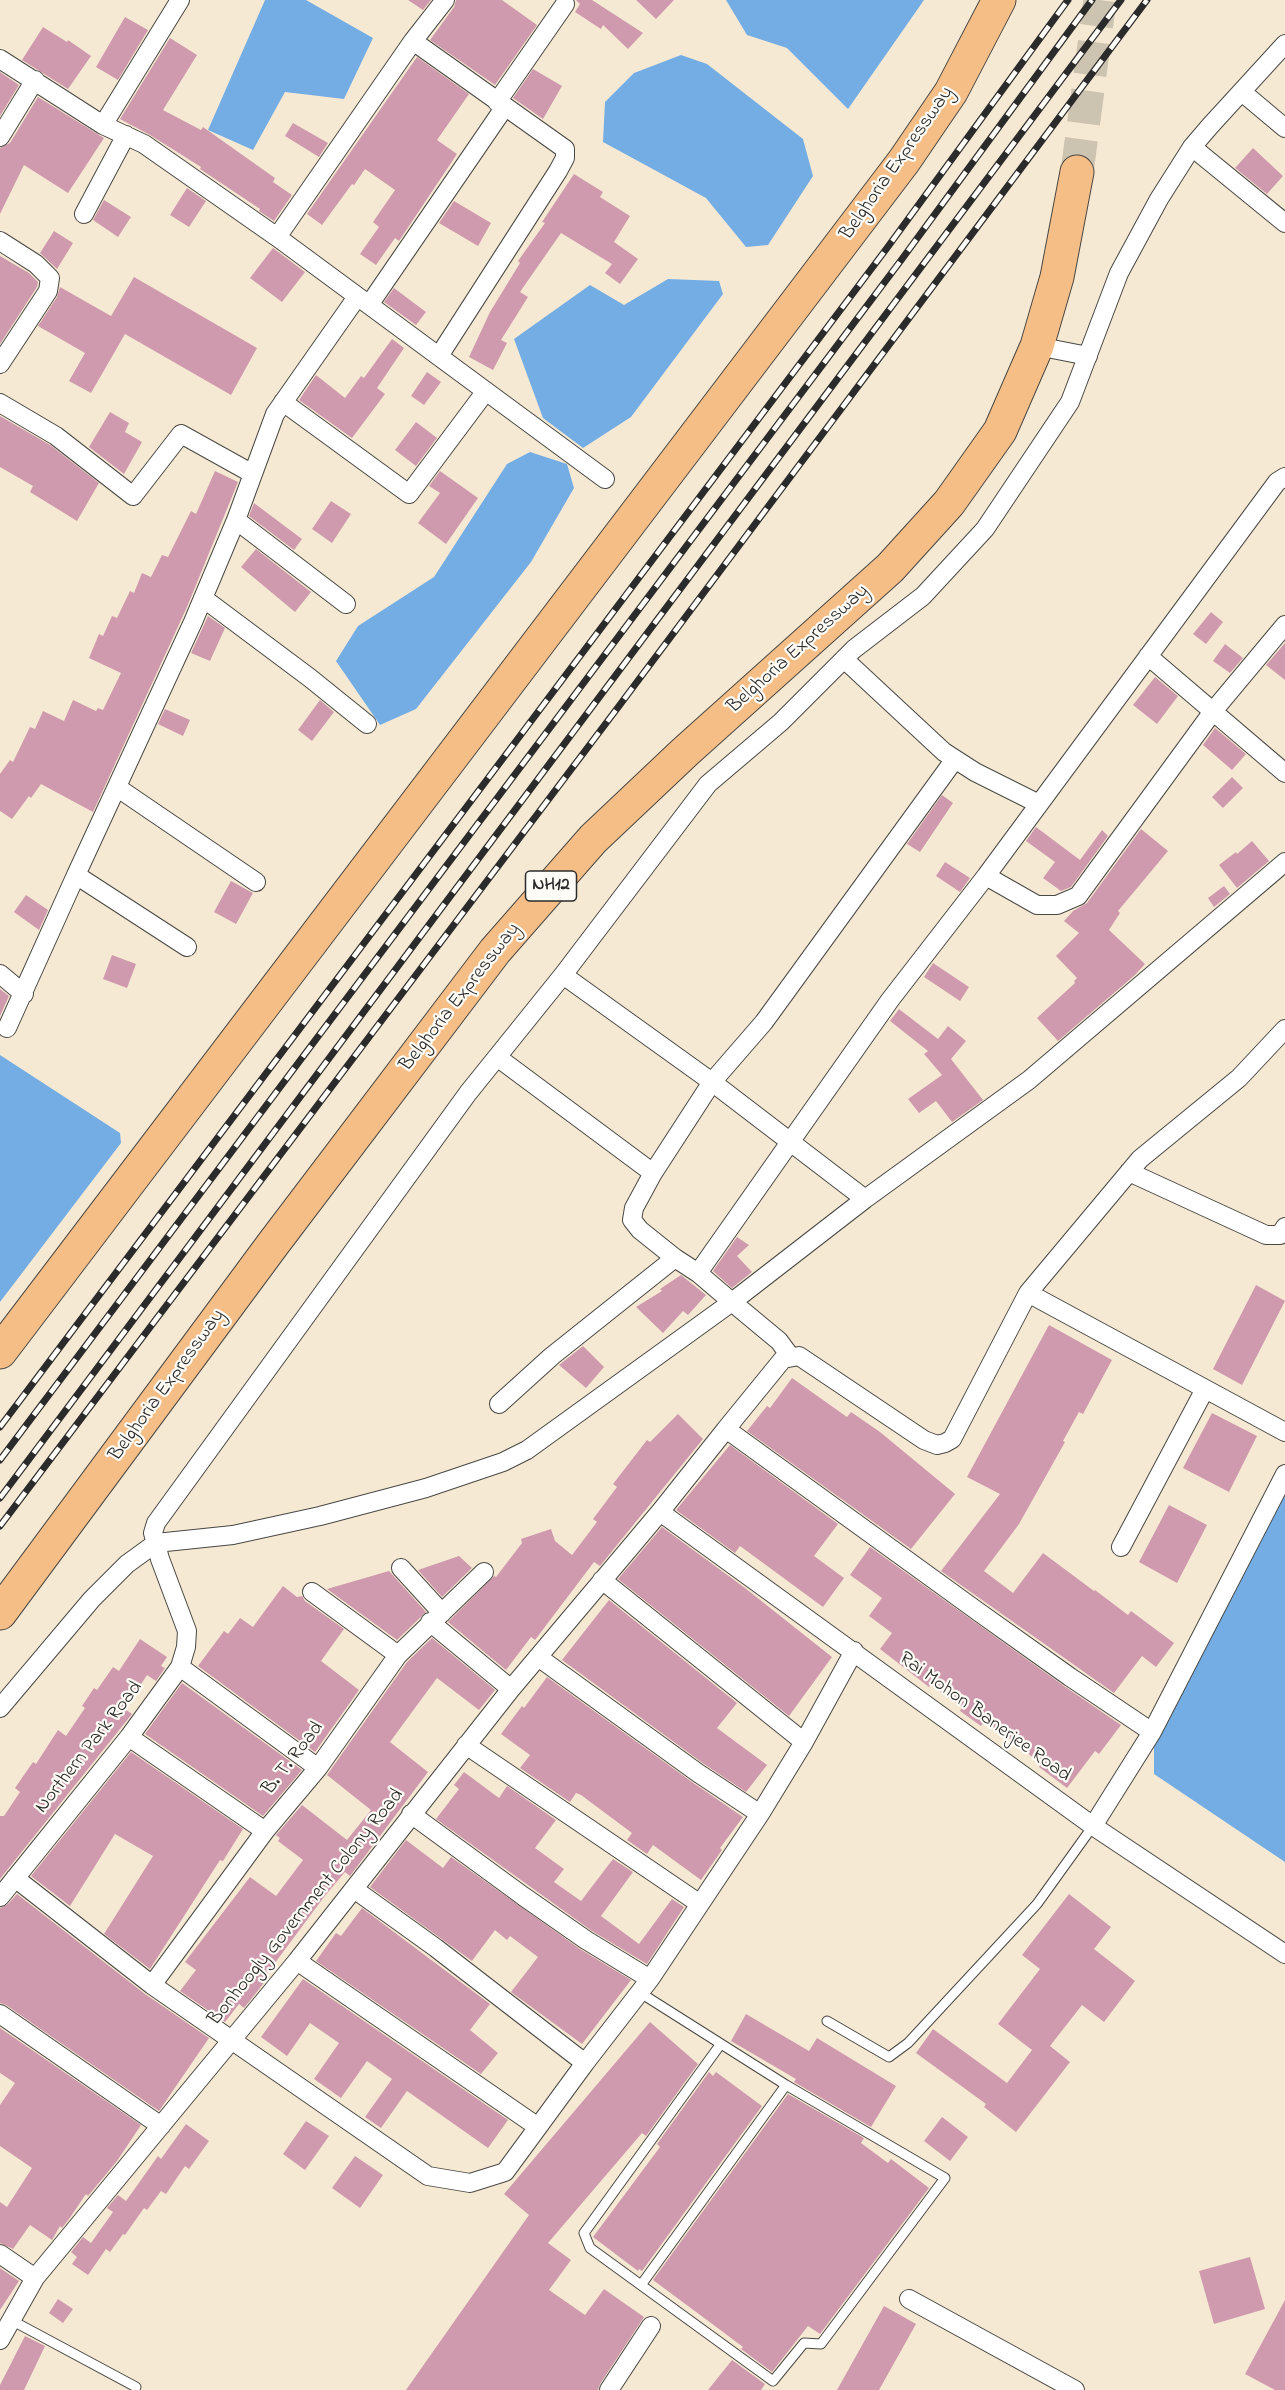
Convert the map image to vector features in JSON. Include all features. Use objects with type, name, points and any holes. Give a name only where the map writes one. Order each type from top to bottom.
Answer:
[{"type":"highway","name":"Belghoria Expressway","points":[[0,1352],[904,161],[951,92],[999,0]]},
{"type":"highway","name":"Belghoria Expressway","points":[[0,1613],[273,1244],[495,951],[593,839],[685,752],[890,567],[949,503],[1000,431],[1037,346],[1057,277],[1077,172]]},
{"type":"street","points":[[103,125],[180,0]]},
{"type":"street","points":[[277,237],[413,41],[445,0]]},
{"type":"street","points":[[7,1028],[203,597],[236,520],[275,414],[363,301],[501,105],[565,1]]},
{"type":"street","points":[[413,41],[565,149],[565,158],[439,356]]},
{"type":"street","points":[[158,1551],[153,1533],[156,1523],[461,1103],[563,975],[708,784],[782,722],[844,659],[923,596],[985,529],[1070,402],[1119,273],[1159,199],[1192,147],[1285,44]]},
{"type":"street","points":[[0,59],[103,125],[144,144],[277,237],[605,479]]},
{"type":"street","points":[[0,137],[34,80]]},
{"type":"street","points":[[1242,92],[1285,128]]},
{"type":"street","points":[[84,214],[126,135]]},
{"type":"street","points":[[1192,147],[1285,223]]},
{"type":"street","points":[[0,241],[36,264],[50,278],[48,291],[0,364]]},
{"type":"street","points":[[1037,346],[1088,356]]},
{"type":"street","points":[[283,402],[409,494],[486,390]]},
{"type":"street","points":[[0,402],[56,436],[133,496],[180,434],[253,474]]},
{"type":"street","points":[[698,1273],[890,1000],[986,876],[1277,482],[1285,477]]},
{"type":"street","points":[[236,520],[345,604]]},
{"type":"street","points":[[203,597],[367,724]]},
{"type":"street","points":[[986,876],[1037,905],[1057,905],[1078,896],[1214,710],[1285,625]]},
{"type":"street","points":[[1148,656],[1285,772]]},
{"type":"street","points":[[844,659],[944,752],[975,772],[1039,804]]},
{"type":"street","points":[[955,759],[764,1022],[712,1082],[652,1173],[634,1208],[632,1220],[640,1230],[698,1273],[785,1349],[807,1361],[924,1440],[937,1445],[952,1439],[1028,1293],[1140,1159],[1239,1078],[1285,1029]]},
{"type":"street","points":[[118,788],[256,882]]},
{"type":"street","points":[[0,1708],[92,1599],[127,1564],[158,1551],[320,1516],[426,1488],[503,1462],[527,1449],[737,1307],[865,1199],[1029,1080],[1285,862]]},
{"type":"street","points":[[76,875],[187,947]]},
{"type":"street","points":[[0,974],[24,993]]},
{"type":"street","points":[[563,975],[712,1082],[865,1199]]},
{"type":"street","points":[[497,1057],[652,1173]]},
{"type":"street","points":[[1129,1172],[1266,1235],[1280,1236],[1285,1227]]},
{"type":"street","points":[[499,1404],[552,1356],[675,1258]]},
{"type":"street","points":[[1028,1293],[1285,1432]]},
{"type":"street","name":"Bonhoogly Government Colony Road","points":[[0,2340],[35,2278],[297,1961],[511,1689],[660,1512],[783,1359],[785,1349]]},
{"type":"street","points":[[1121,1547],[1205,1389]]},
{"type":"street","points":[[726,1429],[989,1620],[1152,1732]]},
{"type":"street","points":[[1093,1826],[1152,1732],[1285,1474]]},
{"type":"street","name":"Rai Mohon Banerjee Road","points":[[660,1512],[1093,1826],[1285,1953]]},
{"type":"street","name":"Northern Park Road","points":[[0,1897],[129,1737],[180,1667],[186,1647],[187,1631],[158,1551]]},
{"type":"street","points":[[401,1568],[436,1618],[511,1689]]},
{"type":"street","name":"B. T. Road","points":[[152,1985],[265,1832],[318,1768],[398,1655],[484,1572]]},
{"type":"street","points":[[602,1580],[804,1742]]},
{"type":"street","points":[[312,1592],[398,1655]]},
{"type":"street","points":[[15,1878],[152,1985],[428,2176],[470,2183],[505,2172],[644,1985],[760,1814],[804,1742],[854,1651]]},
{"type":"street","points":[[538,1657],[698,1773],[760,1814]]},
{"type":"street","points":[[180,1667],[318,1768]]},
{"type":"street","points":[[129,1737],[265,1832]]},
{"type":"street","points":[[466,1745],[700,1904]]},
{"type":"street","points":[[411,1814],[586,1940],[644,1985]]},
{"type":"street","points":[[354,1889],[436,1948],[585,2063]]},
{"type":"street","points":[[297,1961],[538,2127]]},
{"type":"street","points":[[0,2014],[161,2126]]},
{"type":"street","points":[[0,2254],[35,2278]]},
{"type":"street","points":[[909,2299],[1075,2390]]},
{"type":"street","points":[[609,2390],[651,2326]]},
{"type":"lane","points":[[827,2021],[889,2057],[908,2043],[1037,1904],[1093,1826]]},
{"type":"lane","points":[[644,1985],[720,2045],[945,2178],[821,2344],[804,2343],[773,2381],[590,2248],[584,2233],[720,2045]]},
{"type":"lane","points":[[641,2285],[786,2085]]},
{"type":"lane","points":[[11,2320],[136,2387]]},
{"type":"water","points":[[265,0],[306,0],[373,38],[344,99],[285,92],[253,150],[208,130]]},
{"type":"water","points":[[726,0],[924,0],[848,109],[787,48],[747,35]]},
{"type":"water","points":[[681,55],[707,64],[803,139],[813,176],[768,245],[746,247],[706,198],[603,142],[605,102],[634,73]]},
{"type":"water","points":[[668,279],[719,281],[723,294],[631,417],[583,448],[543,418],[514,339],[590,285],[624,305]]},
{"type":"water","points":[[530,452],[567,464],[574,488],[531,562],[416,709],[380,725],[336,661],[358,626],[434,577],[507,464]]},
{"type":"water","points":[[0,1055],[120,1133],[121,1143],[0,1302]]},
{"type":"water","points":[[1285,1480],[1285,1862],[1154,1774],[1154,1717]]},
{"type":"building","points":[[408,0],[431,0],[423,10]]},
{"type":"building","points":[[456,0],[502,0],[537,25],[495,85],[430,40],[454,7]]},
{"type":"building","points":[[576,0],[592,0],[643,33],[628,49],[603,25],[601,29],[575,12],[580,4]]},
{"type":"building","points":[[636,0],[674,0],[656,19]]},
{"type":"building","points":[[125,17],[148,30],[118,80],[96,67]]},
{"type":"building","points":[[43,27],[67,42],[68,40],[91,56],[68,89],[22,60]]},
{"type":"building","points":[[170,38],[197,55],[163,110],[201,130],[203,127],[275,178],[273,182],[292,195],[274,221],[200,169],[201,167],[120,119]]},
{"type":"building","points":[[417,57],[469,94],[437,140],[457,154],[399,241],[395,238],[376,265],[360,254],[379,227],[373,222],[395,190],[365,169],[322,225],[307,214]]},
{"type":"building","points":[[533,69],[562,86],[543,119],[513,98]]},
{"type":"building","points":[[0,72],[19,85],[0,116]]},
{"type":"building","points":[[38,97],[104,138],[68,193],[24,165],[0,214],[0,148],[10,143]]},
{"type":"building","points":[[293,123],[328,143],[319,157],[285,136]]},
{"type":"building","points":[[1253,148],[1283,176],[1267,194],[1235,168]]},
{"type":"building","points":[[574,174],[603,192],[600,197],[630,216],[614,242],[638,259],[620,284],[605,273],[612,264],[561,233],[520,292],[528,297],[501,340],[507,343],[493,370],[469,357],[490,312],[520,263],[518,261],[545,223],[542,222]]},
{"type":"building","points":[[187,188],[206,201],[189,227],[170,215]]},
{"type":"building","points":[[104,200],[131,217],[118,237],[93,220]]},
{"type":"building","points":[[454,201],[491,223],[478,246],[439,223]]},
{"type":"building","points":[[54,231],[73,243],[57,269],[40,253]]},
{"type":"building","points":[[273,248],[305,272],[282,302],[250,278]]},
{"type":"building","points":[[0,256],[29,273],[38,282],[0,344]]},
{"type":"building","points":[[134,277],[257,348],[231,395],[125,334],[91,393],[69,381],[85,353],[38,326],[57,297],[60,287],[111,316]]},
{"type":"building","points":[[394,288],[426,312],[416,325],[384,302]]},
{"type":"building","points":[[392,339],[404,348],[377,388],[385,394],[352,438],[299,400],[316,375],[345,398],[361,376],[364,378]]},
{"type":"building","points":[[427,372],[441,382],[424,405],[411,396]]},
{"type":"building","points":[[110,412],[129,423],[125,432],[142,442],[124,474],[89,447]]},
{"type":"building","points":[[0,416],[50,445],[99,483],[77,521],[30,492],[33,486],[0,467]]},
{"type":"building","points":[[416,422],[437,438],[416,466],[395,450]]},
{"type":"building","points":[[215,471],[238,482],[187,607],[93,812],[41,784],[12,819],[0,811],[0,774],[10,760],[13,762],[30,727],[35,729],[43,711],[64,721],[73,700],[96,711],[98,708],[103,710],[121,673],[89,658],[99,634],[103,636],[112,616],[117,618],[130,591],[134,593],[142,573],[151,577],[162,555],[168,557],[191,511],[196,514]]},
{"type":"building","points":[[440,471],[478,498],[446,544],[418,523],[440,493],[429,486]]},
{"type":"building","points":[[331,501],[351,514],[332,543],[312,529]]},
{"type":"building","points":[[254,503],[302,539],[294,550],[249,516]]},
{"type":"building","points":[[256,549],[311,592],[295,612],[241,567]]},
{"type":"building","points":[[1211,612],[1223,622],[1206,644],[1193,634]]},
{"type":"building","points":[[208,616],[225,628],[210,661],[191,653]]},
{"type":"building","points":[[1285,643],[1285,680],[1266,665]]},
{"type":"building","points":[[1225,644],[1243,658],[1230,673],[1213,661]]},
{"type":"building","points":[[1155,677],[1178,696],[1157,724],[1133,705]]},
{"type":"building","points":[[320,700],[334,712],[312,741],[298,730]]},
{"type":"building","points":[[165,709],[190,720],[183,736],[158,724]]},
{"type":"building","points":[[1215,728],[1246,754],[1232,770],[1203,745]]},
{"type":"building","points":[[1232,777],[1243,788],[1223,808],[1212,797]]},
{"type":"building","points":[[942,795],[953,803],[920,852],[907,844]]},
{"type":"building","points":[[1036,827],[1080,860],[1102,830],[1108,836],[1071,887],[1061,891],[1043,878],[1055,862],[1026,841]]},
{"type":"building","points":[[1141,829],[1168,851],[1118,911],[1120,913],[1109,930],[1145,964],[1058,1041],[1037,1018],[1075,983],[1077,978],[1056,956],[1079,933],[1064,921],[1073,911],[1087,903]]},
{"type":"building","points":[[1252,841],[1269,861],[1237,888],[1219,865]]},
{"type":"building","points":[[945,862],[970,878],[960,892],[936,876]]},
{"type":"building","points":[[231,881],[253,893],[236,924],[214,912]]},
{"type":"building","points":[[1224,886],[1230,894],[1214,907],[1208,898]]},
{"type":"building","points":[[26,895],[48,910],[39,930],[14,912]]},
{"type":"building","points":[[112,955],[136,964],[127,988],[103,979]]},
{"type":"building","points":[[933,963],[969,987],[960,1001],[924,977]]},
{"type":"building","points":[[0,989],[9,996],[0,1016]]},
{"type":"building","points":[[899,1009],[938,1039],[948,1026],[966,1041],[951,1059],[983,1100],[952,1122],[936,1101],[919,1113],[908,1099],[942,1075],[924,1054],[928,1051],[890,1021]]},
{"type":"building","points":[[737,1237],[749,1245],[737,1256],[752,1272],[732,1288],[713,1271]]},
{"type":"building","points":[[681,1275],[706,1295],[688,1315],[683,1311],[663,1333],[636,1307],[662,1291],[660,1289]]},
{"type":"building","points":[[1256,1285],[1285,1301],[1242,1385],[1213,1369]]},
{"type":"building","points":[[1049,1325],[1112,1360],[1083,1414],[1079,1412],[1063,1441],[1065,1442],[1019,1524],[984,1571],[1013,1593],[1043,1553],[1128,1615],[1131,1611],[1174,1643],[1156,1667],[1142,1656],[1114,1693],[941,1571],[1000,1494],[967,1477]]},
{"type":"building","points":[[583,1346],[604,1367],[586,1388],[559,1365]]},
{"type":"building","points":[[792,1378],[847,1417],[851,1412],[880,1432],[955,1494],[911,1549],[747,1431],[767,1406],[770,1408]]},
{"type":"building","points":[[1212,1413],[1257,1436],[1229,1492],[1183,1468]]},
{"type":"building","points":[[678,1414],[703,1439],[600,1566],[594,1562],[535,1640],[531,1637],[506,1670],[448,1622],[494,1576],[496,1577],[522,1543],[521,1539],[551,1529],[555,1541],[572,1555],[597,1522],[593,1519],[617,1487],[613,1484],[647,1440],[650,1442]]},
{"type":"building","points":[[730,1445],[838,1524],[814,1556],[844,1578],[823,1607],[740,1546],[735,1553],[676,1510]]},
{"type":"building","points":[[1169,1505],[1207,1525],[1177,1583],[1139,1562]]},
{"type":"building","points":[[662,1527],[745,1588],[832,1657],[789,1716],[618,1579]]},
{"type":"building","points":[[870,1547],[1121,1725],[1099,1754],[1095,1751],[1067,1788],[1039,1767],[1041,1764],[1016,1744],[985,1721],[981,1726],[960,1711],[962,1707],[931,1685],[929,1687],[880,1649],[892,1633],[869,1616],[882,1598],[850,1575]]},
{"type":"building","points":[[459,1556],[472,1568],[442,1597],[418,1570]]},
{"type":"building","points":[[389,1571],[426,1612],[397,1640],[327,1589]]},
{"type":"building","points":[[283,1586],[297,1597],[302,1596],[305,1601],[344,1629],[321,1661],[359,1690],[315,1752],[198,1666],[224,1631],[228,1634],[240,1618],[253,1627]]},
{"type":"building","points":[[609,1600],[737,1703],[717,1728],[767,1765],[746,1792],[562,1660]]},
{"type":"building","points":[[432,1638],[495,1690],[479,1710],[437,1678],[390,1742],[428,1772],[350,1876],[345,1872],[324,1897],[244,2008],[239,2004],[225,2022],[180,1991],[196,1970],[185,1962],[250,1877],[276,1896],[303,1860],[278,1841],[280,1838],[276,1835],[302,1805],[347,1840],[371,1810],[327,1775],[407,1662]]},
{"type":"building","points":[[140,1639],[167,1657],[161,1666],[165,1668],[156,1681],[147,1675],[125,1709],[132,1714],[0,1879],[0,1816],[4,1816],[20,1792],[15,1788],[33,1762],[36,1764],[58,1730],[66,1736],[85,1708],[82,1706],[94,1688],[97,1690],[113,1667],[119,1671]]},
{"type":"building","points":[[547,1677],[743,1817],[720,1848],[722,1850],[701,1880],[653,1845],[647,1854],[627,1840],[632,1833],[581,1795],[576,1793],[570,1802],[520,1768],[530,1755],[501,1734]]},
{"type":"building","points":[[182,1683],[302,1770],[263,1816],[145,1734]]},
{"type":"building","points":[[131,1752],[243,1829],[223,1861],[220,1860],[150,1969],[104,1934],[153,1856],[115,1834],[70,1906],[31,1876]]},
{"type":"building","points":[[464,1772],[499,1798],[507,1786],[556,1820],[535,1848],[564,1869],[554,1882],[581,1901],[613,1859],[633,1872],[601,1916],[639,1944],[672,1899],[684,1907],[647,1964],[592,1931],[436,1819],[459,1789],[454,1785]]},
{"type":"building","points":[[406,1840],[443,1868],[451,1857],[580,1949],[631,1980],[582,2044],[511,1992],[538,1957],[510,1936],[507,1940],[495,1930],[472,1961],[370,1887]]},
{"type":"building","points":[[17,1894],[145,1994],[209,2038],[159,2111],[0,2003],[0,1908],[8,1904]]},
{"type":"building","points":[[1069,1894],[1111,1927],[1094,1949],[1135,1981],[1104,2022],[1082,2005],[1050,2046],[1070,2062],[1016,2132],[984,2107],[986,2104],[916,2053],[933,2029],[1007,2083],[1032,2050],[998,2024],[1040,1969],[1022,1955]]},
{"type":"building","points":[[362,1908],[490,2004],[470,2030],[498,2053],[481,2074],[316,1961],[336,1933],[341,1936]]},
{"type":"building","points":[[303,1979],[508,2120],[488,2148],[407,2091],[381,2128],[365,2117],[392,2079],[367,2061],[341,2098],[314,2079],[339,2043],[310,2023],[287,2056],[261,2037]]},
{"type":"building","points":[[746,2014],[809,2051],[817,2038],[896,2086],[871,2127],[794,2082],[796,2079],[731,2041]]},
{"type":"building","points":[[650,2022],[698,2064],[646,2136],[642,2133],[548,2243],[571,2260],[549,2290],[585,2315],[604,2289],[644,2317],[598,2390],[406,2390],[529,2215],[504,2194]]},
{"type":"building","points":[[0,2028],[141,2125],[117,2161],[88,2196],[86,2194],[62,2228],[60,2226],[52,2240],[30,2225],[13,2249],[0,2243],[0,2202],[7,2207],[32,2168],[0,2146],[0,2105],[15,2083],[0,2073]]},
{"type":"building","points":[[709,2072],[713,2076],[716,2072],[762,2106],[642,2271],[639,2269],[638,2271],[593,2237],[660,2147],[657,2144]]},
{"type":"building","points":[[788,2094],[864,2138],[861,2143],[888,2163],[891,2159],[929,2188],[820,2334],[808,2326],[772,2372],[741,2349],[743,2347],[653,2280]]},
{"type":"building","points":[[942,2117],[968,2137],[950,2161],[924,2141]]},
{"type":"building","points":[[306,2121],[329,2136],[305,2170],[283,2154]]},
{"type":"building","points":[[186,2124],[209,2141],[189,2169],[185,2166],[166,2194],[161,2191],[147,2210],[144,2208],[110,2252],[106,2249],[88,2275],[72,2264],[77,2257],[71,2252],[83,2237],[91,2243],[113,2212],[107,2208],[118,2195],[126,2201],[158,2156],[161,2159]]},
{"type":"building","points":[[355,2156],[383,2175],[360,2208],[332,2188]]},
{"type":"building","points":[[1250,2257],[1265,2309],[1214,2324],[1199,2271]]},
{"type":"building","points":[[0,2268],[19,2281],[0,2310]]},
{"type":"building","points":[[58,2299],[73,2309],[63,2323],[49,2313]]},
{"type":"building","points":[[1285,2300],[1285,2390],[1275,2390],[1245,2374]]},
{"type":"building","points":[[884,2306],[916,2324],[879,2390],[837,2390]]},
{"type":"building","points":[[25,2336],[45,2346],[24,2390],[0,2390],[0,2385]]},
{"type":"building","points":[[732,2360],[765,2384],[761,2390],[708,2390]]},
{"type":"tunnel","points":[[1077,172],[1100,0]]},
{"type":"railway","points":[[0,1427],[887,248],[1068,0]]},
{"type":"railway","points":[[0,1460],[902,259],[1092,0]]},
{"type":"railway","points":[[0,1498],[1121,0]]},
{"type":"railway","points":[[0,1526],[619,706],[1147,0]]}]
